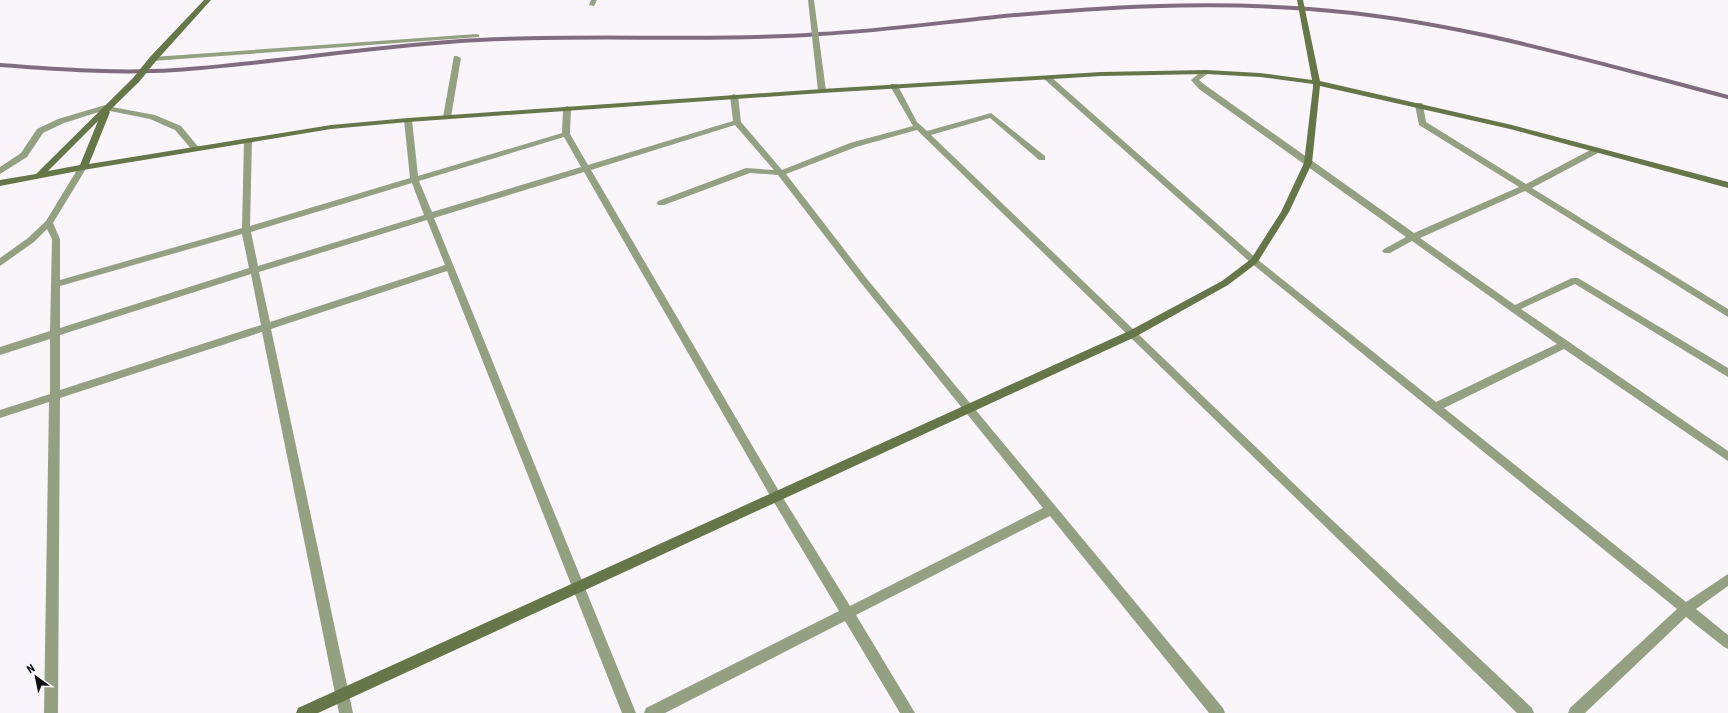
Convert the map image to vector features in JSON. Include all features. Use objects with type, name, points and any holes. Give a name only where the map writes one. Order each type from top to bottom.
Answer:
[{"type":"street","points":[[39,176],[136,80],[208,0]]},
{"type":"street","points":[[811,0],[822,91]]},
{"type":"street","points":[[303,713],[776,496],[969,410],[1132,334],[1218,286],[1254,261],[1285,212],[1308,163],[1317,87],[1302,6]]},
{"type":"street","points":[[151,62],[477,36]]},
{"type":"street","points":[[447,117],[457,58]]},
{"type":"street","points":[[1206,72],[1195,80],[1202,87],[1514,309],[1728,457]]},
{"type":"street","points":[[0,183],[83,167],[331,127],[734,96],[1047,78],[1206,72],[1260,74],[1316,82],[1512,127],[1728,185]]},
{"type":"street","points":[[1047,78],[1254,261],[1728,643]]},
{"type":"street","points":[[894,86],[914,123],[918,127],[1526,713]]},
{"type":"street","points":[[734,96],[737,122],[781,173],[864,281],[1218,713]]},
{"type":"street","points":[[1419,105],[1422,123],[1728,314]]},
{"type":"street","points":[[0,263],[31,240],[48,223],[83,167],[110,107]]},
{"type":"street","points":[[0,171],[24,155],[40,131],[61,121],[110,107],[152,117],[178,128],[196,149]]},
{"type":"street","points":[[567,108],[566,134],[776,496],[908,713]]},
{"type":"street","points":[[926,134],[991,115],[1042,158]]},
{"type":"street","points":[[408,120],[414,178],[630,713]]},
{"type":"street","points":[[0,351],[254,270],[737,122]]},
{"type":"street","points":[[661,203],[749,170],[781,173],[853,145],[918,127]]},
{"type":"street","points":[[56,284],[246,230],[414,178],[566,134]]},
{"type":"street","points":[[248,140],[246,230],[346,713]]},
{"type":"street","points":[[1387,251],[1413,237],[1525,188],[1597,150]]},
{"type":"street","points":[[48,223],[56,239],[51,713]]},
{"type":"street","points":[[0,414],[450,267]]},
{"type":"street","points":[[1514,309],[1575,280],[1691,349],[1728,374]]},
{"type":"street","points":[[1436,408],[1565,344]]},
{"type":"street","points":[[651,713],[1051,510]]},
{"type":"street","points":[[1575,713],[1686,609],[1728,579]]},
{"type":"waterway","points":[[0,65],[87,70],[175,70],[441,42],[522,38],[693,38],[778,36],[842,33],[1073,10],[1152,6],[1231,5],[1309,9],[1362,14],[1415,22],[1520,43],[1728,97]]}]
